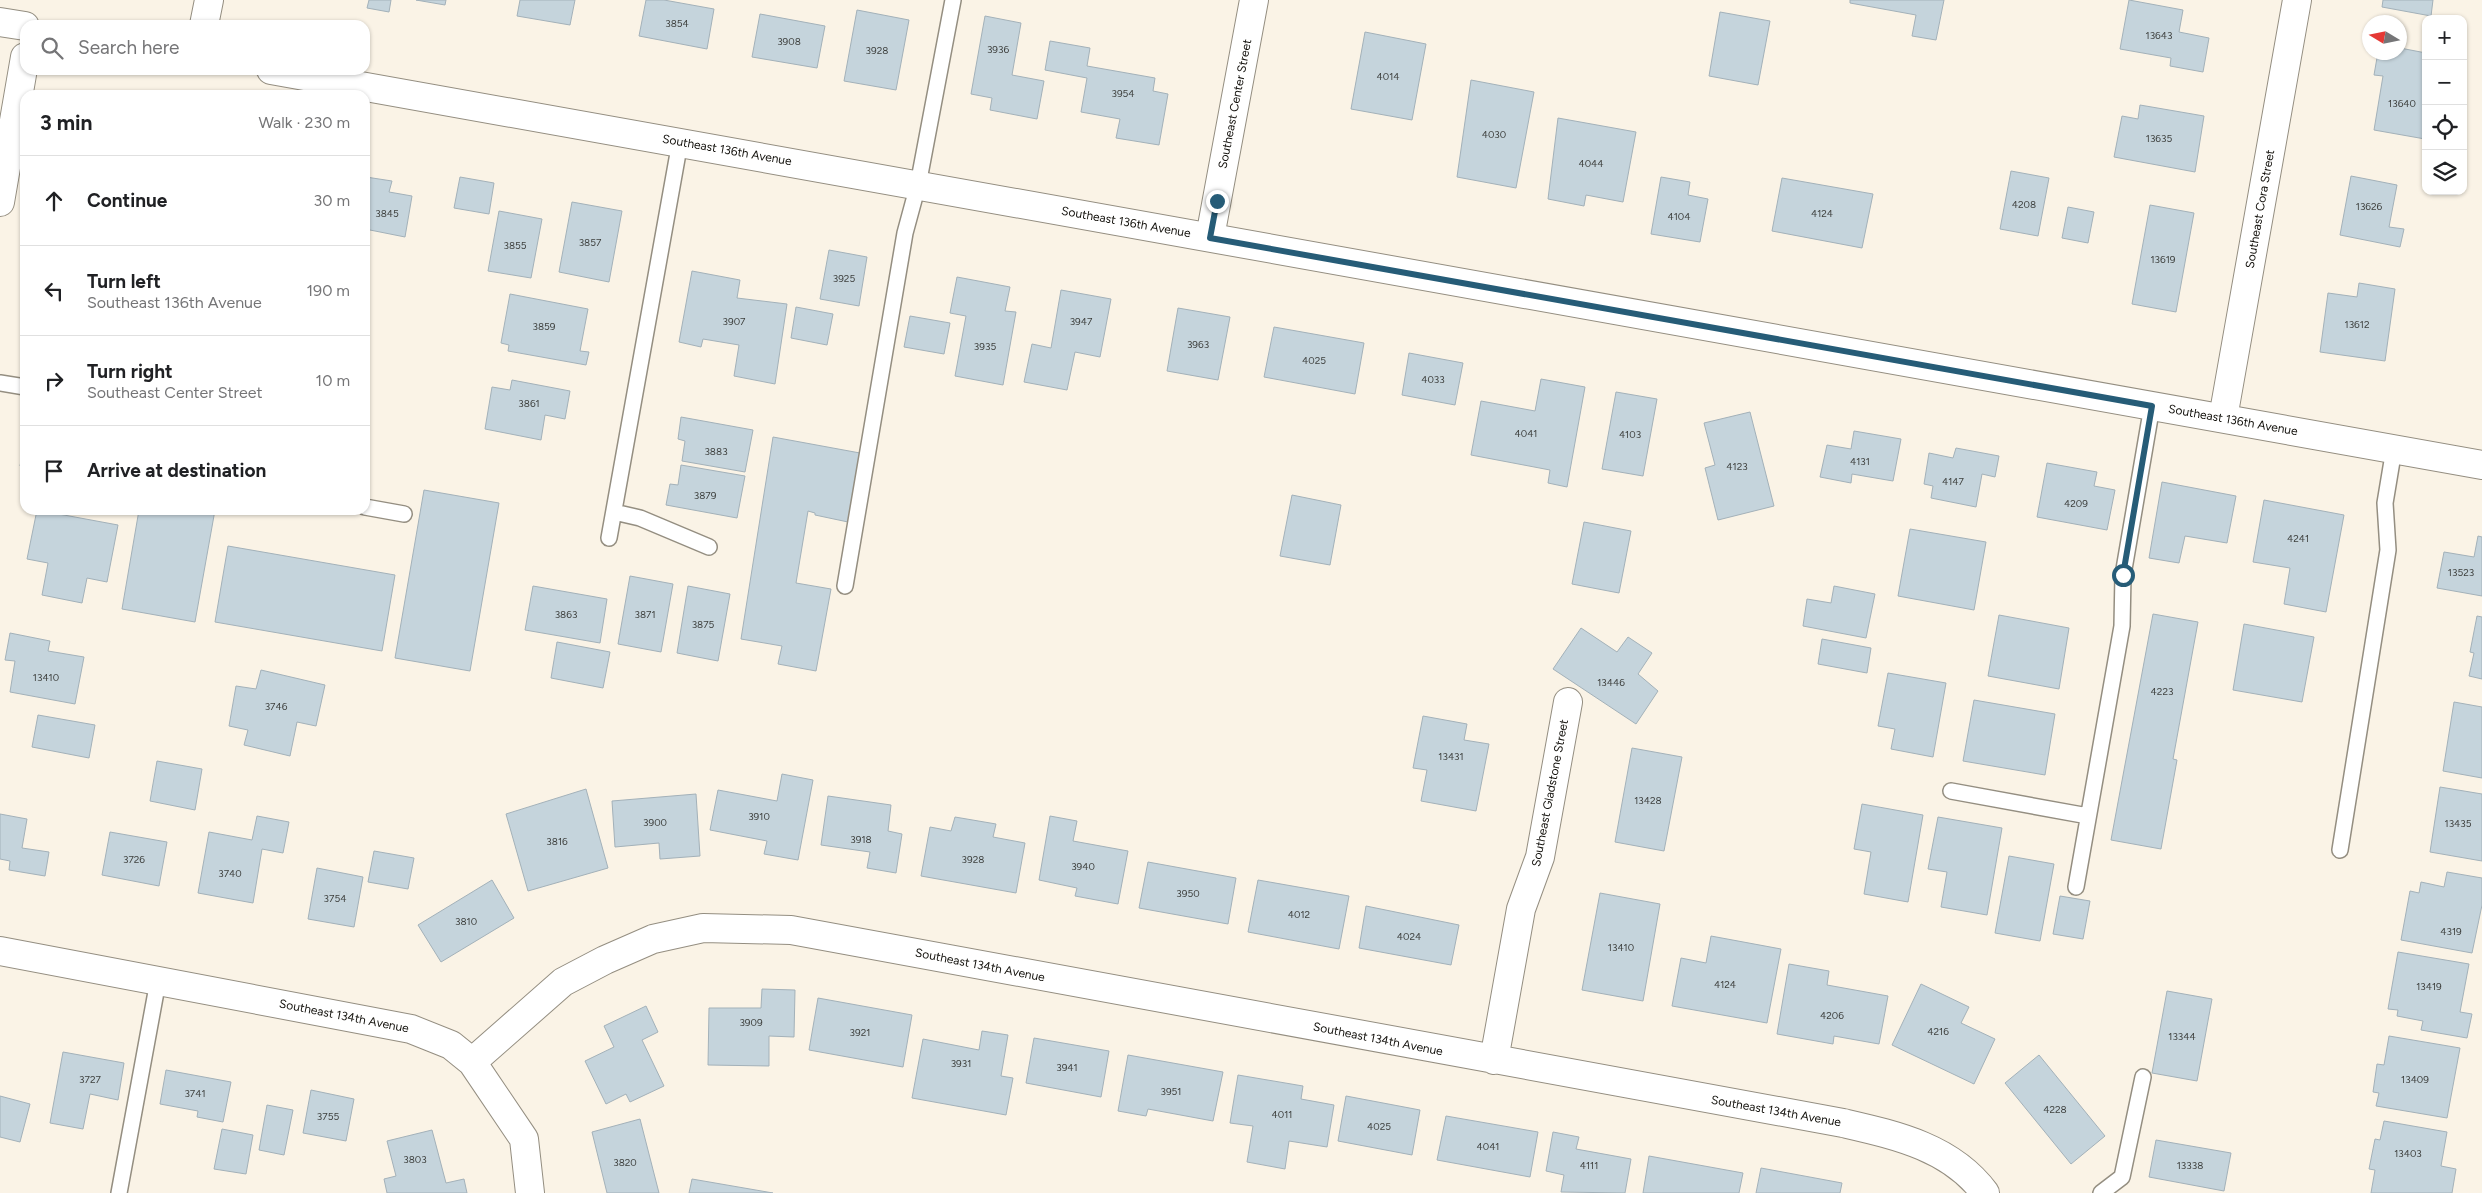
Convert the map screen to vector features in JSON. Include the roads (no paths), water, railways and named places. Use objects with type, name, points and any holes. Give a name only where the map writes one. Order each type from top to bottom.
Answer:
[{"type":"street","points":[[205,20],[209,0]]},
{"type":"street","name":"Southeast Center Street","points":[[1210,238],[1254,0]]},
{"type":"street","name":"Southeast Cora Street","points":[[2223,418],[2297,0]]},
{"type":"street","points":[[0,22],[20,25]]},
{"type":"street","points":[[0,202],[22,75]]},
{"type":"street","name":"Southeast 136th Avenue","points":[[299,75],[2482,465]]},
{"type":"street","name":"Southeast Gladstone Street","points":[[1494,1060],[1521,909],[1540,857],[1568,702]]},
{"type":"street","name":"Southeast 134th Avenue","points":[[0,950],[411,1029],[450,1045],[472,1062],[563,982],[605,960],[653,940],[703,928],[791,930],[1888,1133],[1924,1145],[1953,1162],[1985,1193]]},
{"type":"street","points":[[472,1062],[524,1139],[530,1193]]},
{"type":"lane","points":[[845,586],[904,232],[918,185],[953,0]]},
{"type":"lane","points":[[609,538],[680,142]]},
{"type":"lane","points":[[0,383],[20,386]]},
{"type":"lane","points":[[2076,887],[2122,626],[2123,575],[2152,406]]},
{"type":"lane","points":[[2340,850],[2388,550],[2385,502],[2394,449]]},
{"type":"lane","points":[[370,508],[404,514]]},
{"type":"lane","points":[[614,512],[640,518],[709,547]]},
{"type":"lane","points":[[1951,791],[2088,816]]},
{"type":"lane","points":[[119,1193],[158,980]]},
{"type":"lane","points":[[2101,1193],[2122,1178],[2143,1077]]}]
